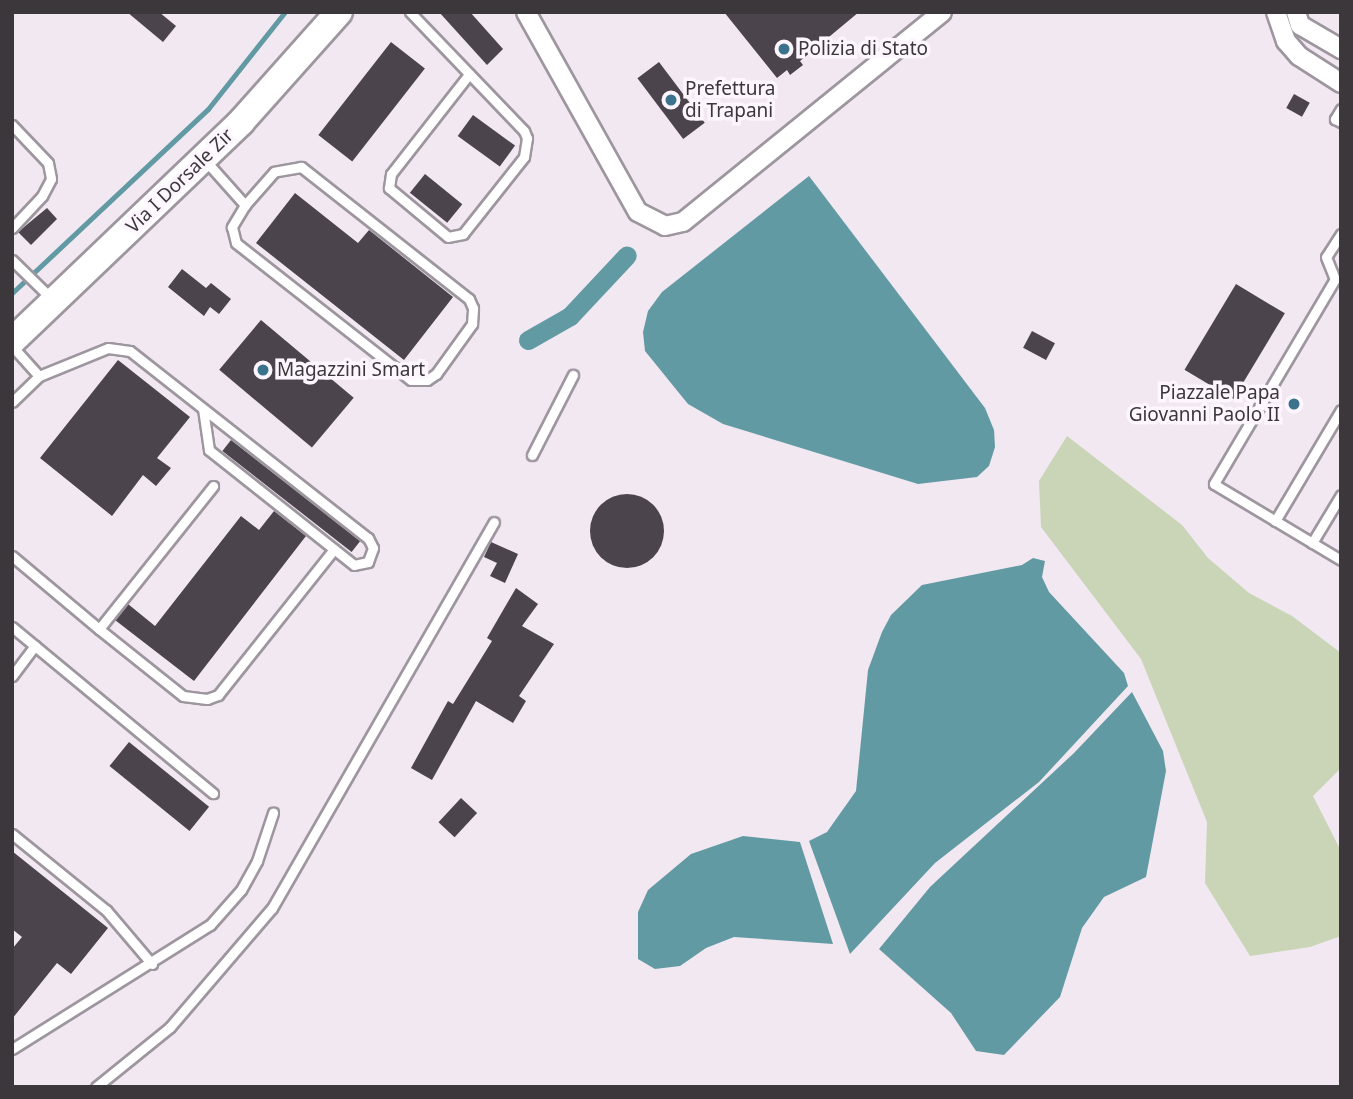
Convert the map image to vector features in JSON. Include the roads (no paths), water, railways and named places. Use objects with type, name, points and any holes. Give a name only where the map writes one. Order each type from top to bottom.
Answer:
[{"type":"main road","name":"Via I Dorsale Zir","points":[[12,344],[45,292],[203,158],[339,12]]},
{"type":"street","points":[[526,12],[638,212],[665,226],[683,222],[942,12]]},
{"type":"street","points":[[1276,12],[1286,41],[1299,56],[1341,83]]},
{"type":"street","points":[[1296,12],[1300,25],[1341,49]]},
{"type":"lane","points":[[410,12],[524,131],[527,148],[463,234],[448,237],[389,188],[391,173],[469,74]]},
{"type":"lane","points":[[1341,110],[1335,119],[1341,122]]},
{"type":"lane","points":[[12,125],[48,163],[51,180],[42,196],[12,228]]},
{"type":"lane","points":[[203,158],[245,205]]},
{"type":"lane","points":[[301,167],[468,299],[474,308],[472,324],[436,374],[427,380],[411,380],[236,243],[232,228],[245,205],[274,172],[301,167]]},
{"type":"lane","points":[[1341,234],[1326,257],[1341,291]]},
{"type":"lane","points":[[12,261],[45,292]]},
{"type":"lane","points":[[1335,279],[1214,484],[1341,560]]},
{"type":"lane","points":[[12,344],[39,376]]},
{"type":"lane","points":[[12,402],[39,376],[108,348],[130,351],[368,538],[373,548],[361,567],[334,549],[209,450],[203,409]]},
{"type":"lane","points":[[532,455],[573,375]]},
{"type":"lane","points":[[1275,521],[1341,410]]},
{"type":"lane","points":[[99,629],[213,486]]},
{"type":"lane","points":[[1312,543],[1341,495]]},
{"type":"lane","points":[[96,1087],[170,1027],[272,908],[494,522]]},
{"type":"lane","points":[[12,556],[183,696],[207,699],[218,695],[334,549]]},
{"type":"lane","points":[[12,627],[213,793]]},
{"type":"lane","points":[[12,676],[36,646]]},
{"type":"lane","points":[[12,1049],[192,939],[228,907],[257,861],[273,813]]},
{"type":"lane","points":[[12,834],[106,910],[152,964]]},
{"type":"water","points":[[809,176],[985,408],[994,430],[995,447],[989,466],[977,477],[918,484],[723,424],[688,404],[645,351],[643,332],[648,311],[662,292]]},
{"type":"water","points":[[1033,558],[1045,561],[1042,577],[1049,592],[1124,673],[1128,686],[1039,782],[935,863],[850,954],[809,841],[827,832],[856,791],[868,670],[882,632],[891,615],[922,585],[1022,565]]},
{"type":"water","points":[[1132,692],[1163,751],[1166,771],[1146,877],[1104,897],[1082,928],[1060,997],[1004,1055],[976,1051],[951,1013],[879,949],[930,887],[1074,753]]},
{"type":"water","points":[[743,836],[800,842],[833,944],[734,937],[706,948],[680,966],[655,969],[638,959],[638,912],[648,890],[691,854]]},
{"type":"waterway","points":[[12,293],[208,109],[285,12]]},
{"type":"waterway","points":[[528,340],[570,316],[627,255]]},
{"type":"place","name":"Polizia di Stato","points":[[784,49]]},
{"type":"place","name":"Prefettura di Trapani","points":[[671,100]]},
{"type":"place","name":"Magazzini Smart","points":[[263,370]]},
{"type":"place","name":"Piazzale Papa Giovanni Paolo II","points":[[1294,404]]}]
